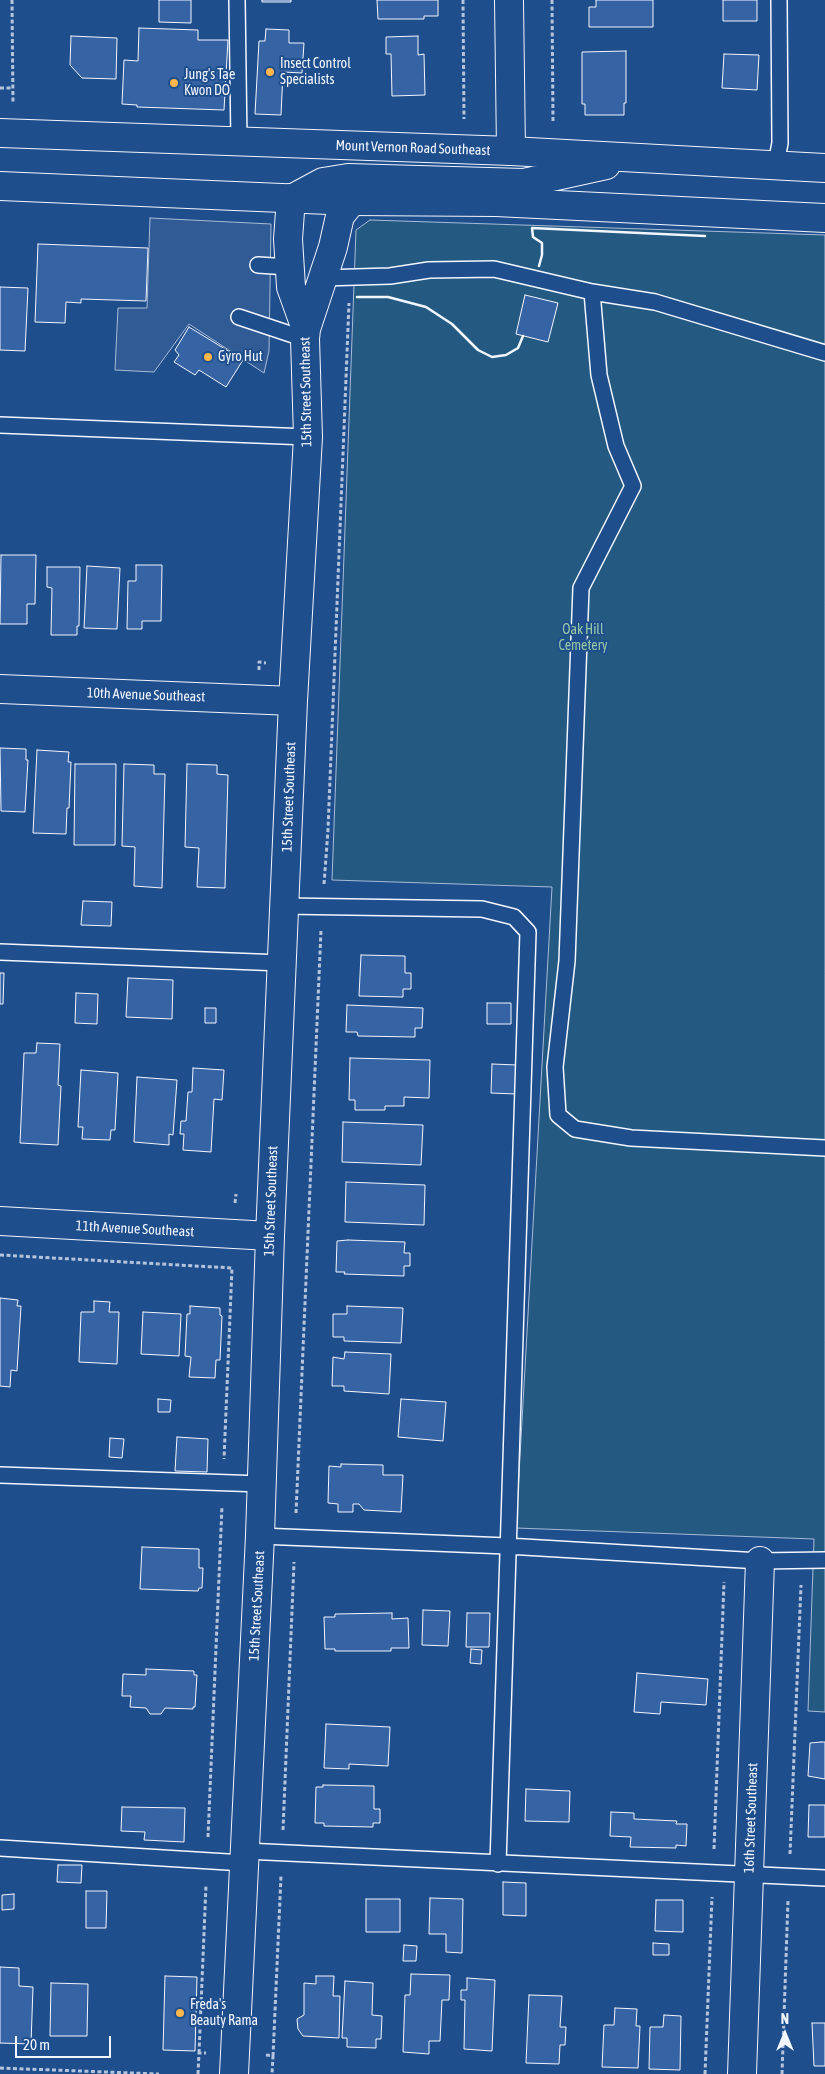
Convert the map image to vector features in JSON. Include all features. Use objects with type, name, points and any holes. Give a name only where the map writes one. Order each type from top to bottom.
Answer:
[{"type":"street","points":[[509,0],[511,151]]},
{"type":"street","name":"Mount Vernon Road Southeast","points":[[6,123],[239,141],[511,151],[825,168]]},
{"type":"street","points":[[291,198],[324,182],[348,178],[524,183],[639,157]]},
{"type":"street","points":[[0,186],[352,201],[496,202],[825,218]]},
{"type":"street","name":"15th Street Southeast","points":[[234,2074],[260,1536],[270,1236],[293,701],[308,437],[305,334],[291,288],[289,267],[288,239],[291,198]]},
{"type":"street","name":"15th Street Southeast","points":[[305,334],[333,247],[340,216],[352,201]]},
{"type":"street","name":"10th Avenue Southeast","points":[[0,689],[293,701]]},
{"type":"street","name":"11th Avenue Southeast","points":[[0,1221],[270,1236]]},
{"type":"street","name":"16th Street Southeast","points":[[742,2074],[760,1561]]},
{"type":"lane","points":[[238,0],[239,141]]},
{"type":"lane","points":[[776,164],[780,143],[779,0]]},
{"type":"lane","points":[[258,265],[289,267]]},
{"type":"lane","points":[[322,278],[350,278],[429,270],[494,269],[592,292],[655,302],[825,353]]},
{"type":"lane","points":[[592,292],[598,375],[616,446],[633,486],[581,588],[567,961],[555,1067],[558,1115],[575,1129],[631,1138],[825,1148]]},
{"type":"lane","points":[[239,317],[305,334]]},
{"type":"lane","points":[[0,425],[308,437]]},
{"type":"lane","points":[[284,906],[482,909],[514,917],[528,932],[498,1864]]},
{"type":"lane","points":[[0,952],[282,963]]},
{"type":"lane","points":[[0,1475],[262,1484]]},
{"type":"lane","points":[[260,1536],[507,1546],[760,1561],[825,1560]]},
{"type":"lane","points":[[0,1848],[207,1861],[282,1853],[825,1878]]},
{"type":"path","points":[[6,123],[13,88],[12,0]]},
{"type":"path","points":[[463,0],[464,120]]},
{"type":"path","points":[[552,0],[553,131]]},
{"type":"path","points":[[0,88],[13,88]]},
{"type":"path","points":[[272,2074],[322,907],[328,830],[350,278]]},
{"type":"path","points":[[259,675],[259,662],[271,663]]},
{"type":"path","points":[[0,1255],[232,1268],[198,2074]]},
{"type":"path","points":[[705,2074],[725,1559]]},
{"type":"path","points":[[782,2074],[802,1560]]},
{"type":"path","points":[[199,2053],[211,2053]]},
{"type":"path","points":[[260,2055],[273,2056]]},
{"type":"path","points":[[0,2068],[159,2074]]},
{"type":"green space","name":"Oak Hill Cemetery","points":[[370,220],[825,235],[825,1712],[808,1711],[814,1539],[516,1528],[552,887],[332,880],[356,230]]},
{"type":"shaded area","points":[[150,218],[271,224],[269,351],[264,373],[189,324],[154,372],[115,370],[118,308],[147,308]]},
{"type":"building","points":[[159,0],[191,0],[191,23],[159,22]]},
{"type":"building","points":[[262,0],[291,0],[291,2],[262,2]]},
{"type":"building","points":[[377,0],[438,0],[438,16],[424,16],[424,19],[378,19]]},
{"type":"building","points":[[596,0],[653,0],[653,27],[589,27],[589,7],[596,7]]},
{"type":"building","points":[[723,0],[757,0],[757,21],[723,21]]},
{"type":"building","name":"Jung's Tae Kwon DO","points":[[139,28],[198,30],[198,40],[228,40],[224,110],[137,107],[137,105],[122,104],[124,60],[138,61]]},
{"type":"building","name":"Insect Control Specialists","points":[[266,29],[289,30],[289,43],[304,43],[302,73],[283,72],[281,115],[255,114],[259,41],[265,41]]},
{"type":"building","points":[[71,36],[117,38],[116,79],[82,78],[70,65]]},
{"type":"building","points":[[418,36],[418,55],[424,54],[425,95],[392,96],[391,54],[386,54],[386,37]]},
{"type":"building","points":[[626,51],[626,103],[624,103],[624,115],[585,115],[585,104],[582,104],[582,52]]},
{"type":"building","points":[[724,54],[759,55],[757,90],[722,88]]},
{"type":"building","points":[[38,244],[148,248],[146,301],[81,299],[81,303],[66,302],[65,323],[35,322]]},
{"type":"building","points":[[0,287],[28,288],[25,351],[0,350]]},
{"type":"building","points":[[525,295],[558,303],[548,342],[516,334]]},
{"type":"building","name":"Gyro Hut","points":[[189,327],[243,360],[226,387],[199,370],[195,375],[174,362],[179,355],[175,350]]},
{"type":"building","points":[[1,555],[36,555],[35,604],[27,604],[27,624],[0,624]]},
{"type":"building","points":[[136,565],[162,565],[161,621],[142,621],[142,629],[127,629],[128,581],[136,581]]},
{"type":"building","points":[[87,566],[120,568],[117,629],[84,628]]},
{"type":"building","points":[[47,567],[80,567],[79,626],[77,626],[77,635],[51,635],[52,588],[47,587]]},
{"type":"building","points":[[0,748],[26,749],[26,760],[28,760],[25,812],[1,811]]},
{"type":"building","points":[[37,750],[69,752],[68,762],[71,762],[66,834],[33,833]]},
{"type":"building","points":[[75,764],[116,764],[115,845],[74,845]]},
{"type":"building","points":[[124,764],[154,765],[154,774],[165,774],[162,888],[134,886],[135,847],[122,846]]},
{"type":"building","points":[[187,764],[217,765],[217,774],[228,775],[225,888],[197,887],[199,848],[185,847]]},
{"type":"building","points":[[83,901],[112,902],[111,926],[81,925]]},
{"type":"building","points":[[361,955],[405,956],[405,973],[411,973],[411,989],[403,989],[403,997],[359,996]]},
{"type":"building","points":[[0,973],[4,973],[3,1004],[0,1004]]},
{"type":"building","points":[[128,978],[173,980],[172,1019],[126,1017]]},
{"type":"building","points":[[76,993],[98,994],[97,1024],[75,1023]]},
{"type":"building","points":[[487,1003],[511,1003],[511,1024],[487,1024]]},
{"type":"building","points":[[347,1005],[423,1008],[422,1028],[415,1028],[415,1037],[358,1036],[357,1032],[346,1032]]},
{"type":"building","points":[[205,1008],[216,1008],[216,1023],[205,1023]]},
{"type":"building","points":[[37,1043],[60,1044],[58,1085],[61,1086],[58,1145],[20,1143],[24,1053],[36,1053]]},
{"type":"building","points":[[350,1058],[430,1060],[429,1098],[404,1097],[404,1106],[385,1106],[385,1110],[355,1110],[355,1100],[349,1100]]},
{"type":"building","points":[[492,1064],[517,1065],[516,1094],[491,1093]]},
{"type":"building","points":[[193,1068],[224,1070],[222,1100],[214,1099],[211,1152],[183,1150],[184,1134],[180,1134],[181,1121],[186,1121],[188,1092],[192,1092]]},
{"type":"building","points":[[81,1070],[118,1073],[115,1130],[111,1130],[110,1140],[82,1139],[83,1127],[78,1127]]},
{"type":"building","points":[[137,1077],[177,1080],[173,1135],[169,1134],[169,1145],[134,1142]]},
{"type":"building","points":[[343,1122],[423,1125],[421,1165],[342,1162]]},
{"type":"building","points":[[346,1182],[425,1185],[424,1225],[345,1222]]},
{"type":"building","points":[[337,1241],[405,1242],[404,1253],[410,1253],[410,1266],[404,1266],[404,1276],[344,1274],[345,1272],[336,1272]]},
{"type":"building","points":[[0,1298],[18,1300],[17,1306],[21,1306],[17,1371],[11,1370],[10,1387],[0,1386]]},
{"type":"building","points":[[94,1301],[110,1302],[109,1312],[119,1312],[117,1364],[79,1362],[81,1312],[94,1312]]},
{"type":"building","points":[[190,1306],[220,1308],[220,1315],[222,1316],[220,1360],[216,1360],[215,1378],[189,1377],[191,1357],[185,1356],[187,1314],[190,1314]]},
{"type":"building","points":[[347,1306],[403,1308],[401,1343],[344,1341],[344,1337],[333,1337],[333,1314],[347,1314]]},
{"type":"building","points":[[143,1312],[181,1314],[179,1356],[141,1354]]},
{"type":"building","points":[[345,1352],[391,1354],[389,1394],[344,1391],[344,1386],[332,1386],[333,1357],[344,1359]]},
{"type":"building","points":[[158,1399],[171,1400],[170,1412],[158,1412]]},
{"type":"building","points":[[401,1399],[446,1402],[443,1441],[398,1437]]},
{"type":"building","points":[[177,1437],[208,1439],[207,1472],[175,1471]]},
{"type":"building","points":[[110,1438],[124,1439],[122,1458],[109,1457]]},
{"type":"building","points":[[341,1464],[383,1465],[383,1475],[403,1475],[401,1512],[364,1510],[359,1504],[353,1504],[353,1512],[338,1512],[338,1504],[328,1503],[329,1466],[341,1467]]},
{"type":"building","points":[[142,1547],[199,1549],[199,1568],[203,1568],[202,1588],[199,1588],[198,1591],[140,1589]]},
{"type":"building","points":[[423,1610],[450,1611],[448,1646],[422,1645]]},
{"type":"building","points":[[392,1613],[392,1619],[408,1618],[409,1648],[391,1648],[391,1651],[335,1651],[335,1649],[325,1649],[324,1617],[335,1617],[335,1614]]},
{"type":"building","points":[[467,1613],[490,1613],[489,1647],[466,1647]]},
{"type":"building","points":[[471,1649],[482,1650],[481,1664],[470,1663]]},
{"type":"building","points":[[146,1669],[194,1671],[194,1675],[197,1675],[195,1707],[193,1709],[165,1708],[161,1714],[150,1714],[146,1708],[130,1707],[131,1696],[122,1696],[123,1674],[146,1675]]},
{"type":"building","points":[[637,1673],[708,1679],[706,1705],[661,1702],[660,1714],[634,1712]]},
{"type":"building","points":[[326,1724],[390,1727],[388,1766],[349,1764],[349,1769],[324,1768]]},
{"type":"building","points":[[825,1742],[825,1779],[808,1776],[810,1743]]},
{"type":"building","points":[[323,1785],[374,1786],[374,1809],[380,1809],[380,1823],[373,1823],[373,1827],[324,1826],[324,1823],[315,1823],[316,1787],[323,1787]]},
{"type":"building","points":[[526,1789],[570,1791],[569,1822],[525,1821]]},
{"type":"building","points":[[809,1805],[825,1805],[825,1837],[808,1837]]},
{"type":"building","points":[[122,1807],[185,1808],[184,1842],[144,1840],[145,1832],[121,1831]]},
{"type":"building","points":[[611,1812],[634,1813],[634,1819],[677,1821],[676,1824],[687,1824],[686,1846],[676,1845],[676,1848],[630,1847],[631,1837],[610,1836]]},
{"type":"building","points":[[58,1865],[82,1865],[81,1883],[57,1882]]},
{"type":"building","points":[[503,1882],[526,1883],[526,1916],[503,1915]]},
{"type":"building","points":[[86,1891],[107,1891],[106,1928],[86,1928]]},
{"type":"building","points":[[14,1894],[14,1909],[2,1910],[2,1895]]},
{"type":"building","points":[[430,1898],[463,1899],[462,1953],[446,1952],[446,1934],[429,1934]]},
{"type":"building","points":[[366,1899],[400,1899],[400,1932],[366,1932]]},
{"type":"building","points":[[656,1900],[683,1900],[683,1932],[655,1931]]},
{"type":"building","points":[[653,1943],[669,1944],[669,1955],[653,1955]]},
{"type":"building","points":[[404,1945],[417,1946],[416,1961],[403,1961]]},
{"type":"building","points":[[0,1967],[19,1968],[19,1986],[33,1987],[31,2044],[0,2043]]},
{"type":"building","points":[[411,1974],[450,1975],[449,2000],[442,2000],[440,2041],[429,2041],[429,2054],[403,2052],[405,1995],[410,1995]]},
{"type":"building","name":"Freda's Beauty Rama","points":[[165,1976],[197,1977],[195,2051],[163,2050]]},
{"type":"building","points":[[316,1976],[334,1976],[333,1996],[340,1996],[339,2038],[303,2036],[298,2029],[297,2019],[304,2015],[304,1983],[316,1984]]},
{"type":"building","points":[[467,1978],[495,1980],[492,2051],[464,2049],[465,2000],[461,2000],[461,1990],[467,1990]]},
{"type":"building","points":[[345,1981],[373,1983],[372,2015],[382,2016],[381,2039],[376,2039],[376,2048],[347,2047],[347,2038],[342,2038]]},
{"type":"building","points":[[51,1983],[88,1984],[87,2036],[50,2036]]},
{"type":"building","points":[[529,1995],[562,1996],[560,2027],[566,2027],[565,2045],[560,2045],[559,2064],[526,2063]]},
{"type":"building","points":[[615,2008],[637,2009],[636,2026],[640,2026],[638,2068],[602,2067],[604,2025],[614,2025]]},
{"type":"building","points":[[664,2015],[681,2016],[680,2070],[649,2069],[650,2027],[663,2027]]},
{"type":"building","points":[[812,2023],[825,2023],[825,2066],[814,2066]]},
{"type":"wall","points":[[539,266],[542,255],[542,243],[533,237],[532,228],[705,236]]},
{"type":"wall","points":[[357,297],[388,297],[426,307],[452,324],[478,350],[492,357],[506,355],[518,348],[523,336]]},
{"type":"place","name":"Insect Control Specialists","points":[[270,72]]},
{"type":"place","name":"Jung's Tae Kwon DO","points":[[174,83]]},
{"type":"place","name":"Gyro Hut","points":[[208,357]]},
{"type":"place","name":"Freda's Beauty Rama","points":[[180,2013]]}]
